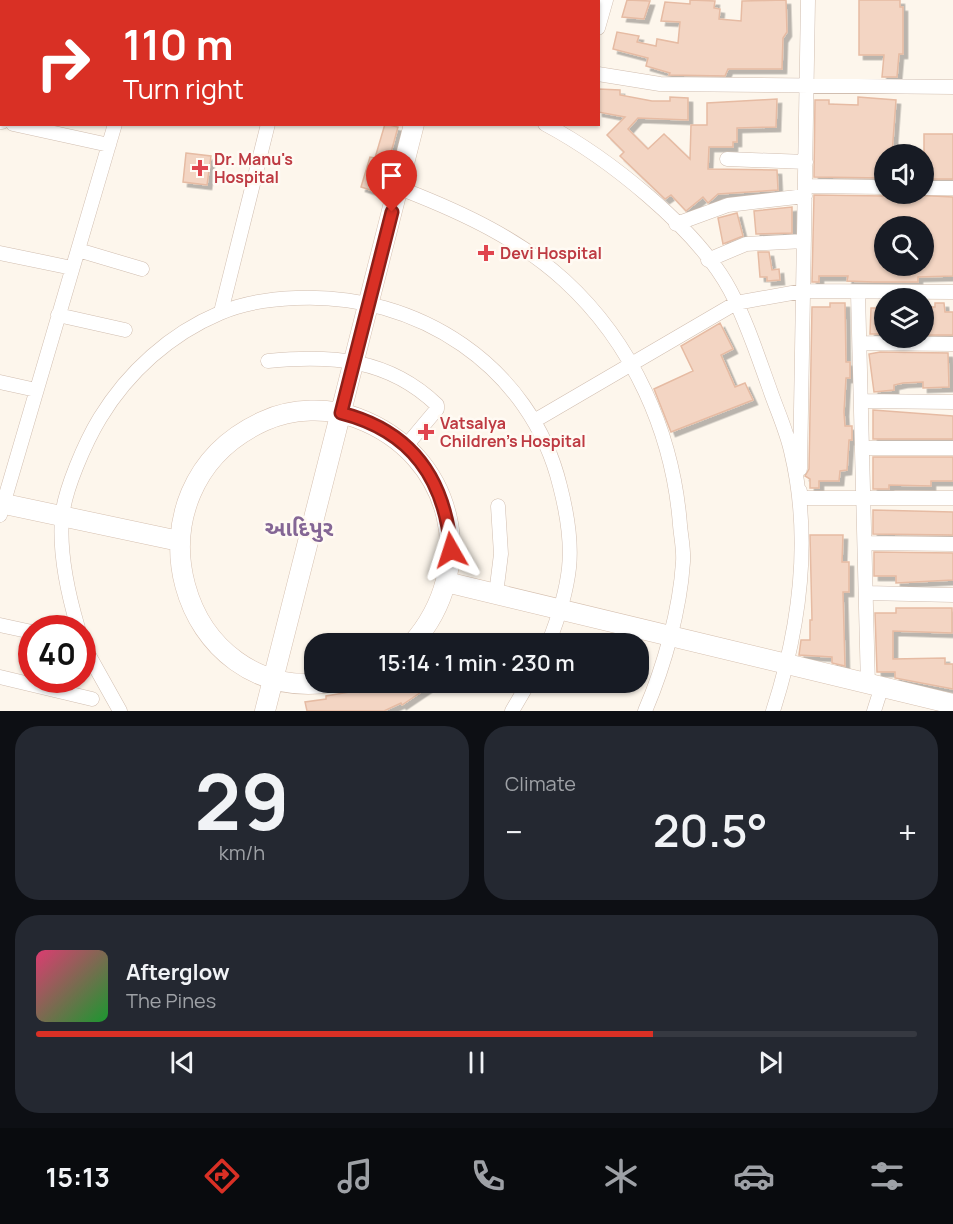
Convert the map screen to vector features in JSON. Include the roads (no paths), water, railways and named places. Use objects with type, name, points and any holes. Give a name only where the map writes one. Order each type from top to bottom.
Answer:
[{"type":"street","points":[[600,21],[606,0]]},
{"type":"street","points":[[773,711],[787,666],[802,564],[800,498],[808,0]]},
{"type":"street","points":[[600,74],[660,84],[953,87]]},
{"type":"street","points":[[22,126],[109,145]]},
{"type":"street","points":[[114,126],[1,507],[62,516],[179,541]]},
{"type":"street","points":[[221,312],[268,126]]},
{"type":"street","points":[[275,711],[278,680],[359,362],[414,126]]},
{"type":"street","points":[[373,304],[407,191],[423,126]]},
{"type":"street","points":[[553,126],[572,131],[676,224],[708,260],[729,289],[752,341],[790,450],[800,498]]},
{"type":"street","points":[[727,159],[806,162]]},
{"type":"street","points":[[676,224],[742,202],[805,191],[874,188]]},
{"type":"street","points":[[934,188],[953,188]]},
{"type":"street","points":[[407,191],[460,212],[518,245],[564,280],[607,326],[640,380],[664,437],[678,493],[683,561],[670,637],[658,680],[645,711]]},
{"type":"street","points":[[708,260],[746,244],[804,241]]},
{"type":"street","points":[[78,250],[142,268]]},
{"type":"street","points":[[0,253],[72,268]]},
{"type":"street","points":[[534,422],[736,303],[804,291],[953,292]]},
{"type":"street","points":[[858,293],[864,543],[874,711]]},
{"type":"street","points":[[75,615],[63,561],[62,516],[77,464],[95,426],[114,395],[144,362],[178,335],[221,312],[273,299],[322,296],[373,304],[430,323],[469,349],[504,381],[526,406],[552,455],[569,525],[569,567],[561,610],[552,633]]},
{"type":"street","points":[[58,315],[125,330]]},
{"type":"street","points":[[860,343],[953,344]]},
{"type":"street","points":[[268,361],[322,357],[359,362],[417,388],[437,405],[435,414],[406,446]]},
{"type":"street","points":[[0,382],[36,390]]},
{"type":"street","points":[[861,401],[953,402]]},
{"type":"street","points":[[304,682],[278,680],[243,664],[222,649],[204,628],[190,604],[180,572],[180,524],[189,496],[202,470],[221,448],[239,434],[266,420],[294,412],[345,414],[373,424],[406,446],[429,472],[439,491],[449,523],[451,550],[446,582],[429,621],[420,633]]},
{"type":"street","points":[[862,448],[953,448]]},
{"type":"street","points":[[800,498],[953,498]]},
{"type":"street","points":[[496,594],[501,554],[498,506]]},
{"type":"street","points":[[864,543],[953,544]]},
{"type":"street","points":[[446,582],[874,687],[953,704]]},
{"type":"street","points":[[866,593],[953,595]]},
{"type":"street","points":[[0,625],[18,629]]},
{"type":"street","points":[[96,668],[120,711]]},
{"type":"street","points":[[0,677],[92,699]]},
{"type":"street","points":[[265,711],[278,680]]},
{"type":"street","points":[[512,711],[523,693]]},
{"type":"place","name":"Dr. Manu's Hospital","points":[[200,168]]},
{"type":"place","name":"Devi Hospital","points":[[486,253]]},
{"type":"place","name":"Vatsalya Children's Hospital","points":[[426,432]]},
{"type":"district","name":"આદિપુર","points":[[299,528]]}]
